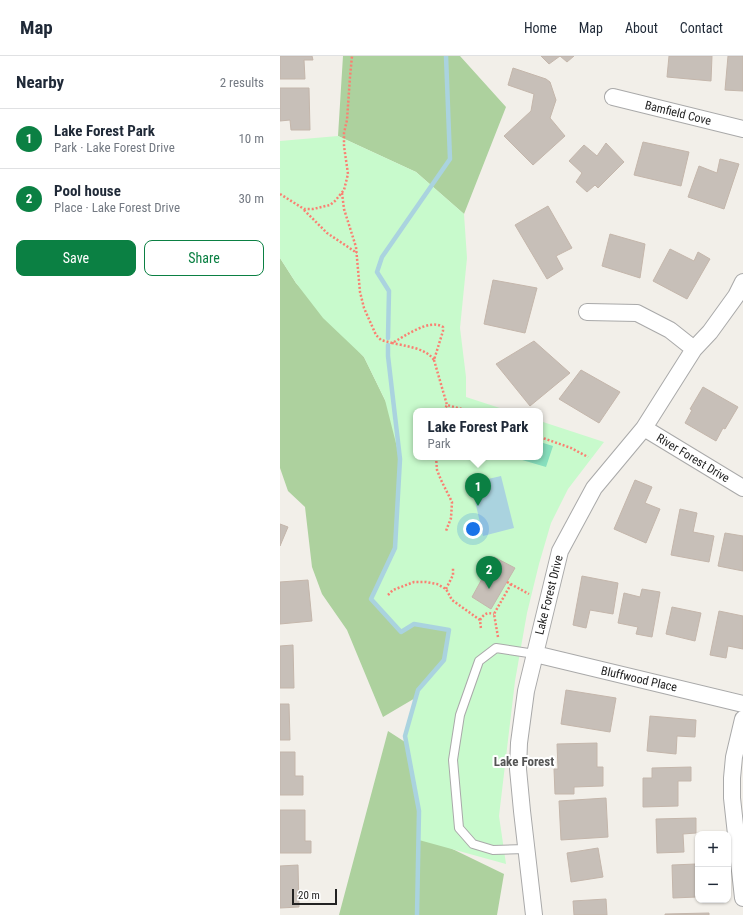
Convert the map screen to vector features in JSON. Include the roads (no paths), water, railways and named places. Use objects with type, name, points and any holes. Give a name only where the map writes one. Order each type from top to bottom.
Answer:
[{"type":"street","name":"Bamfield Cove","points":[[613,96],[743,129]]},
{"type":"street","name":"Lake Forest Drive","points":[[534,915],[518,769],[519,743],[526,691],[560,551],[594,488],[644,428],[694,348],[710,332],[736,296],[743,282]]},
{"type":"street","points":[[588,312],[637,313],[670,330],[694,348]]},
{"type":"street","name":"River Forest Drive","points":[[644,428],[743,488]]},
{"type":"street","name":"Bluffwood Place","points":[[535,654],[743,704]]},
{"type":"street","points":[[743,719],[734,757],[732,778],[732,798],[743,898]]},
{"type":"lane","points":[[526,849],[493,850],[473,844],[459,828],[452,760],[460,715],[479,661],[496,648],[535,654]]},
{"type":"water","points":[[501,476],[514,528],[483,536],[471,483]]},
{"type":"waterway","points":[[388,338],[389,291],[377,272],[382,257],[450,159],[446,56]]},
{"type":"waterway","points":[[388,345],[400,459],[395,548],[371,599],[401,632],[414,624],[449,630],[444,660],[418,690],[405,736],[419,811],[417,915]]},
{"type":"place","name":"Lake Forest Park","points":[[478,506]]},
{"type":"place","name":"Pool house","points":[[489,589]]},
{"type":"district","name":"Lake Forest","points":[[524,761]]}]
